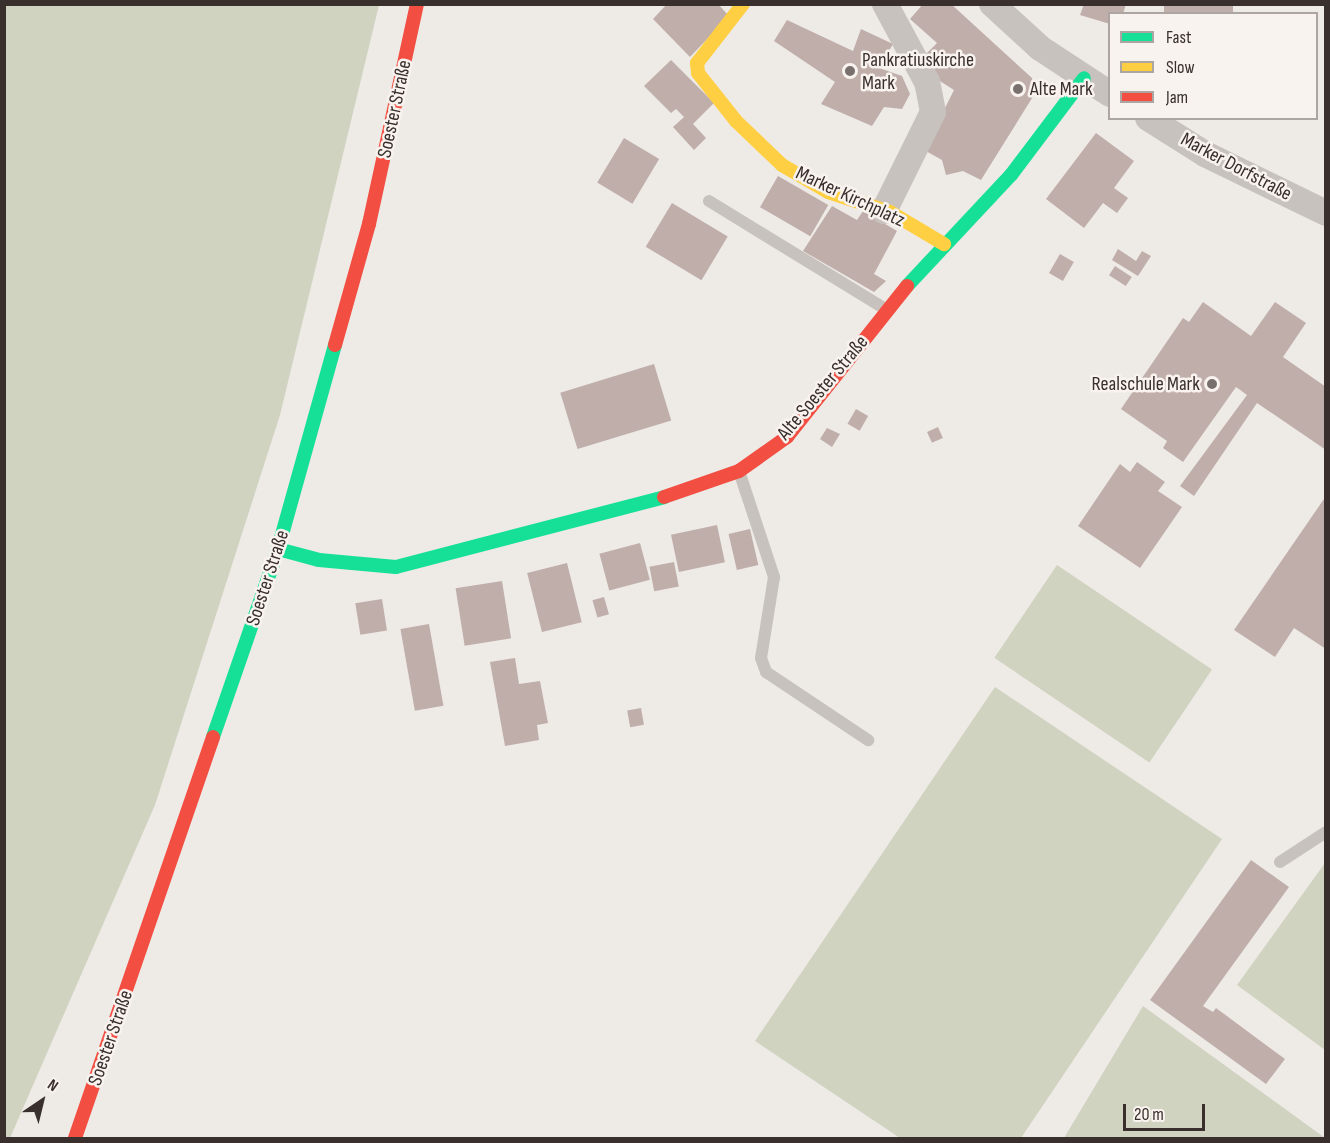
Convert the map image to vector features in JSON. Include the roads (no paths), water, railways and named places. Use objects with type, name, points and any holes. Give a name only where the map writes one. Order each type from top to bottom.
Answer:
[{"type":"street","name":"Soester Straße","points":[[75,1138],[278,549],[367,235],[417,4]]},
{"type":"street","name":"Marker Kirchplatz","points":[[743,4],[707,48],[698,73],[753,142],[782,165],[828,192],[884,211],[944,244]]},
{"type":"street","points":[[884,211],[933,112],[927,82],[885,4]]},
{"type":"street","points":[[993,4],[1084,78],[1108,93]]},
{"type":"street","name":"Alte Soester Straße","points":[[278,549],[319,560],[396,567],[673,495],[739,471],[787,436],[887,310],[944,244],[1011,175],[1084,78]]},
{"type":"street","name":"Marker Dorfstraße","points":[[1151,120],[1205,154],[1326,213]]},
{"type":"lane","points":[[709,201],[887,310]]},
{"type":"lane","points":[[739,471],[774,577],[761,658],[766,672],[868,740]]},
{"type":"lane","points":[[1280,862],[1326,832]]},
{"type":"place","name":"Pankratiuskirche Mark","points":[[850,71]]},
{"type":"place","name":"Alte Mark","points":[[1018,89]]},
{"type":"place","name":"Realschule Mark","points":[[1212,384]]}]
